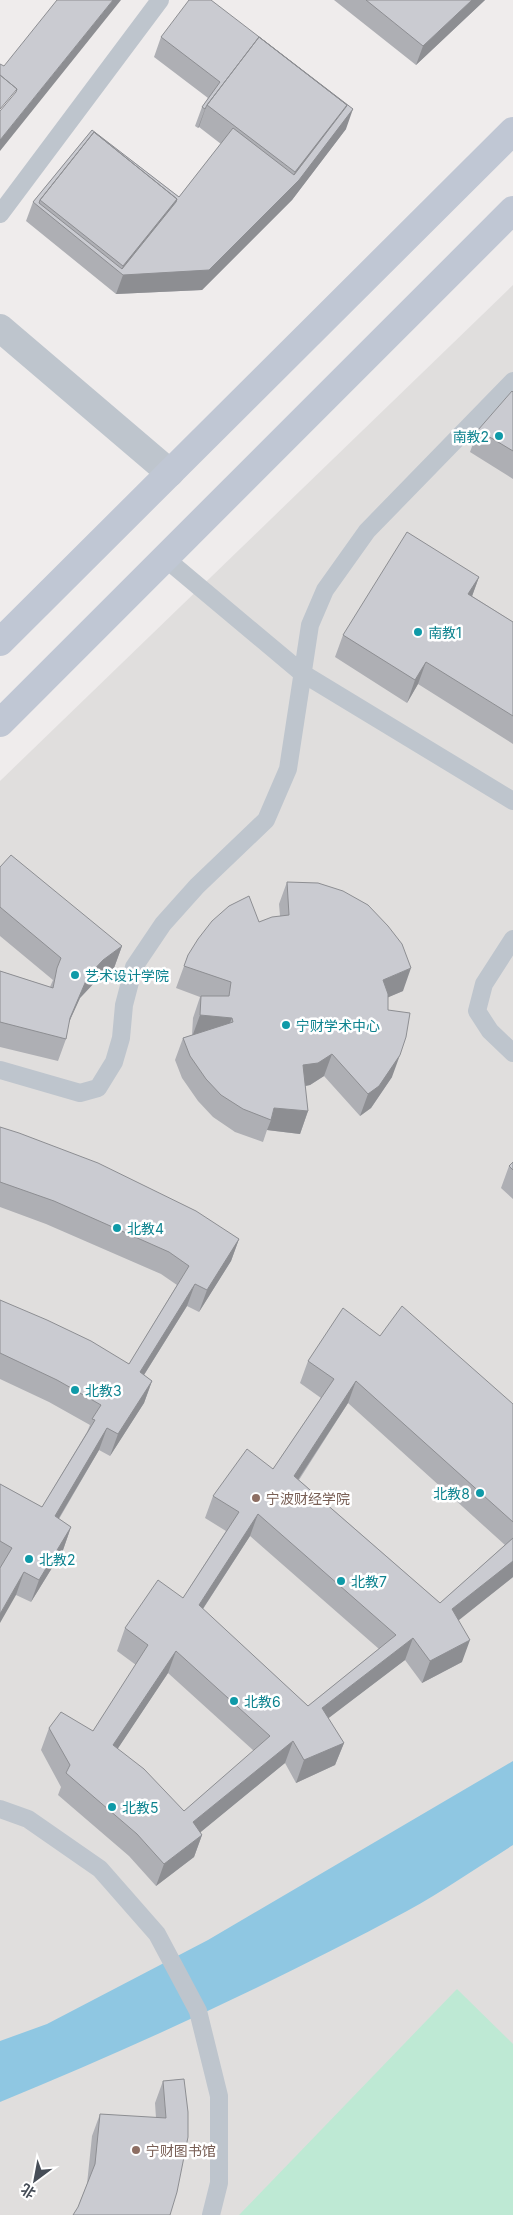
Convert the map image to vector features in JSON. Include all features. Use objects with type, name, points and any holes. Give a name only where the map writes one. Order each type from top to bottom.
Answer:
[{"type":"main road","points":[[0,642],[513,131]]},
{"type":"main road","points":[[0,723],[513,210]]},
{"type":"street","points":[[0,328],[170,473]]},
{"type":"lane","points":[[0,214],[160,0]]},
{"type":"lane","points":[[0,1070],[80,1093],[98,1088],[114,1062],[121,1038],[124,1006],[134,967],[163,924],[196,886],[266,820],[288,769],[310,625],[325,590],[367,531],[513,381]]},
{"type":"lane","points":[[166,559],[302,673],[513,801]]},
{"type":"lane","points":[[513,939],[484,984],[477,1011],[490,1031],[513,1053]]},
{"type":"lane","points":[[0,1809],[28,1819],[100,1869],[157,1934],[198,2011],[218,2096],[219,2182],[211,2215]]},
{"type":"shaded area","name":"宁波财经学院","points":[[513,285],[513,2215],[0,2215],[0,781]]},
{"type":"green space","points":[[457,1989],[513,2044],[513,2215],[239,2215]]},
{"type":"water","points":[[513,1761],[513,1845],[407,1911],[307,1963],[155,2035],[0,2102],[0,2041],[47,2024],[208,1940]]},
{"type":"building","points":[[57,0],[113,0],[0,140],[0,111],[17,89],[0,75],[0,64],[4,66]]},
{"type":"building","points":[[189,0],[211,0],[353,109],[299,180],[209,270],[123,275],[33,202],[92,130],[179,197],[233,128],[294,175],[347,105],[259,37],[205,109],[202,107],[220,82],[161,37]],"holes":[[[94,132],[177,199],[122,269],[39,203]]]},
{"type":"building","points":[[366,0],[472,0],[423,46]]},
{"type":"building","points":[[259,37],[347,105],[295,172],[207,105]]},
{"type":"building","points":[[0,75],[17,89],[0,109]]},
{"type":"building","points":[[94,132],[177,199],[123,266],[40,200]]},
{"type":"building","points":[[513,392],[513,451],[478,430]]},
{"type":"building","name":"南教1","points":[[407,532],[479,577],[468,594],[513,622],[513,716],[426,662],[415,680],[343,635]]},
{"type":"building","points":[[11,855],[122,946],[103,960],[88,976],[70,1018],[66,1039],[0,1022],[0,971],[53,988],[61,958],[0,907],[0,867]]},
{"type":"building","name":"宁财学术中心","points":[[287,882],[318,883],[343,891],[368,905],[388,926],[402,944],[411,968],[383,980],[388,994],[388,1010],[410,1013],[406,1037],[400,1055],[379,1086],[368,1094],[332,1054],[318,1063],[303,1065],[308,1111],[274,1108],[271,1120],[243,1109],[221,1095],[206,1079],[190,1056],[183,1038],[233,1022],[232,1018],[200,1015],[201,996],[229,996],[231,982],[184,966],[188,955],[212,921],[229,906],[249,896],[259,922],[272,917],[289,915]]},
{"type":"building","points":[[0,1127],[98,1163],[196,1211],[239,1239],[207,1290],[195,1284],[140,1372],[152,1381],[118,1434],[107,1428],[55,1516],[71,1527],[39,1580],[24,1572],[0,1614],[0,1568],[12,1548],[0,1541],[0,1484],[42,1507],[95,1420],[92,1419],[101,1405],[57,1380],[0,1353],[0,1300],[91,1341],[129,1364],[189,1266],[169,1252],[54,1201],[0,1182]]},
{"type":"building","points":[[513,1162],[513,1170],[509,1166]]},
{"type":"building","points":[[402,1306],[513,1404],[513,1522],[356,1381],[294,1476],[440,1603],[513,1538],[513,1561],[452,1609],[470,1640],[430,1661],[413,1638],[322,1708],[344,1743],[304,1760],[293,1741],[193,1822],[202,1835],[164,1864],[137,1834],[66,1773],[70,1765],[49,1728],[61,1712],[93,1731],[148,1645],[125,1628],[158,1580],[183,1598],[239,1512],[213,1496],[247,1449],[273,1469],[334,1379],[308,1361],[343,1308],[380,1336]],"holes":[[[258,1514],[396,1635],[308,1706],[199,1605]],[[176,1651],[270,1736],[184,1811],[144,1769],[113,1745]]]},
{"type":"building","name":"宁财图书馆","points":[[184,2079],[188,2112],[188,2137],[177,2192],[170,2215],[73,2215],[95,2164],[100,2114],[166,2118],[163,2081]]},
{"type":"place","name":"南教2","points":[[499,436]]},
{"type":"place","name":"南教1","points":[[418,632]]},
{"type":"place","name":"艺术设计学院","points":[[75,975]]},
{"type":"place","name":"宁财学术中心","points":[[286,1025]]},
{"type":"place","name":"北教4","points":[[117,1228]]},
{"type":"place","name":"北教3","points":[[75,1390]]},
{"type":"place","name":"北教8","points":[[480,1493]]},
{"type":"place","name":"宁波财经学院","points":[[256,1498]]},
{"type":"place","name":"北教2","points":[[29,1559]]},
{"type":"place","name":"北教7","points":[[341,1581]]},
{"type":"place","name":"北教6","points":[[234,1701]]},
{"type":"place","name":"北教5","points":[[112,1807]]},
{"type":"place","name":"宁财图书馆","points":[[136,2150]]}]
